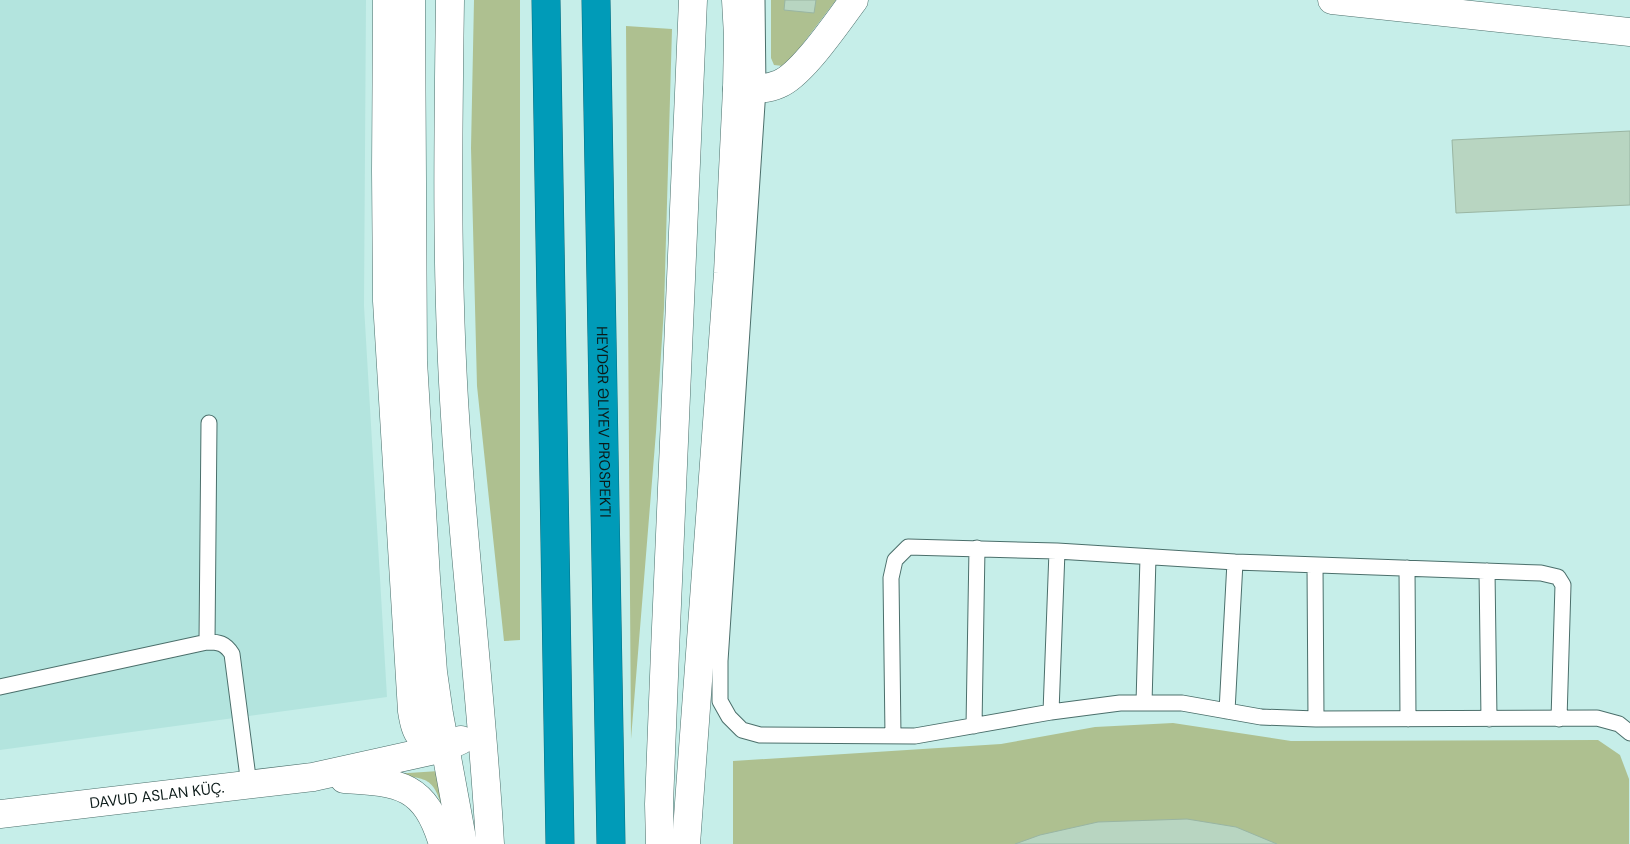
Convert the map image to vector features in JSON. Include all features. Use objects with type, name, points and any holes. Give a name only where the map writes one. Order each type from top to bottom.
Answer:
[{"type":"highway","points":[[546,0],[560,844]]},
{"type":"highway","name":"HEYDƏR ƏLIYEV PROSPEKTI","points":[[596,0],[611,844]]},
{"type":"main road","points":[[387,0],[387,302],[412,712],[414,727],[418,734],[429,744],[444,748]]},
{"type":"main road","points":[[412,0],[413,361],[433,672],[444,748],[463,844]]},
{"type":"main road","points":[[450,0],[448,246],[452,355],[460,482],[477,663],[490,844]]},
{"type":"main road","points":[[660,844],[659,804],[664,670],[693,0]]},
{"type":"main road","points":[[686,844],[728,273],[748,89],[738,36],[736,0]]},
{"type":"main road","points":[[748,89],[780,84],[793,75],[810,57],[854,0]]},
{"type":"main road","points":[[1332,0],[1630,32]]},
{"type":"main road","points":[[313,778],[444,748],[460,741],[471,730],[475,714],[477,663]]},
{"type":"main road","points":[[313,778],[377,781],[408,790],[420,798],[430,810],[443,844]]},
{"type":"main road","name":"DAVUD ASLAN KÜÇ.","points":[[0,814],[313,778]]},
{"type":"lane","points":[[757,0],[748,89],[720,661],[720,701],[729,716],[742,730],[760,735],[915,736],[1051,712],[1120,703],[1182,703],[1261,717],[1316,720],[1597,718],[1619,724],[1630,733]]},
{"type":"lane","points":[[207,642],[208,424]]},
{"type":"lane","points":[[893,736],[891,578],[895,560],[908,547],[1057,550],[1235,562],[1541,573],[1558,577],[1563,585],[1559,719]]},
{"type":"lane","points":[[974,726],[977,548]]},
{"type":"lane","points":[[1051,712],[1057,550]]},
{"type":"lane","points":[[1144,703],[1148,557]]},
{"type":"lane","points":[[1227,711],[1235,562]]},
{"type":"lane","points":[[1314,565],[1316,720]]},
{"type":"lane","points":[[1407,568],[1408,719]]},
{"type":"lane","points":[[1487,571],[1489,718]]},
{"type":"lane","points":[[0,687],[207,642],[220,642],[228,647],[232,654],[249,785]]},
{"type":"shaded area","points":[[0,0],[366,0],[364,306],[387,697],[0,750]]},
{"type":"green space","points":[[474,0],[520,0],[520,640],[504,641],[477,386],[471,148]]},
{"type":"green space","points":[[771,0],[836,0],[792,58],[783,66],[774,65],[771,58]]},
{"type":"green space","points":[[626,26],[672,29],[664,308],[631,739]]},
{"type":"green space","points":[[1173,723],[1291,741],[1598,740],[1620,755],[1629,779],[1629,844],[733,844],[733,761],[1001,744],[1095,727]]},
{"type":"green space","points":[[439,771],[446,818],[435,789],[430,784],[425,780],[393,774]]},
{"type":"building","points":[[785,0],[816,0],[814,13],[784,10]]},
{"type":"building","points":[[1630,131],[1630,205],[1456,213],[1452,140]]},
{"type":"building","points":[[1187,819],[1236,827],[1277,844],[1015,844],[1040,835],[1098,822]]}]
